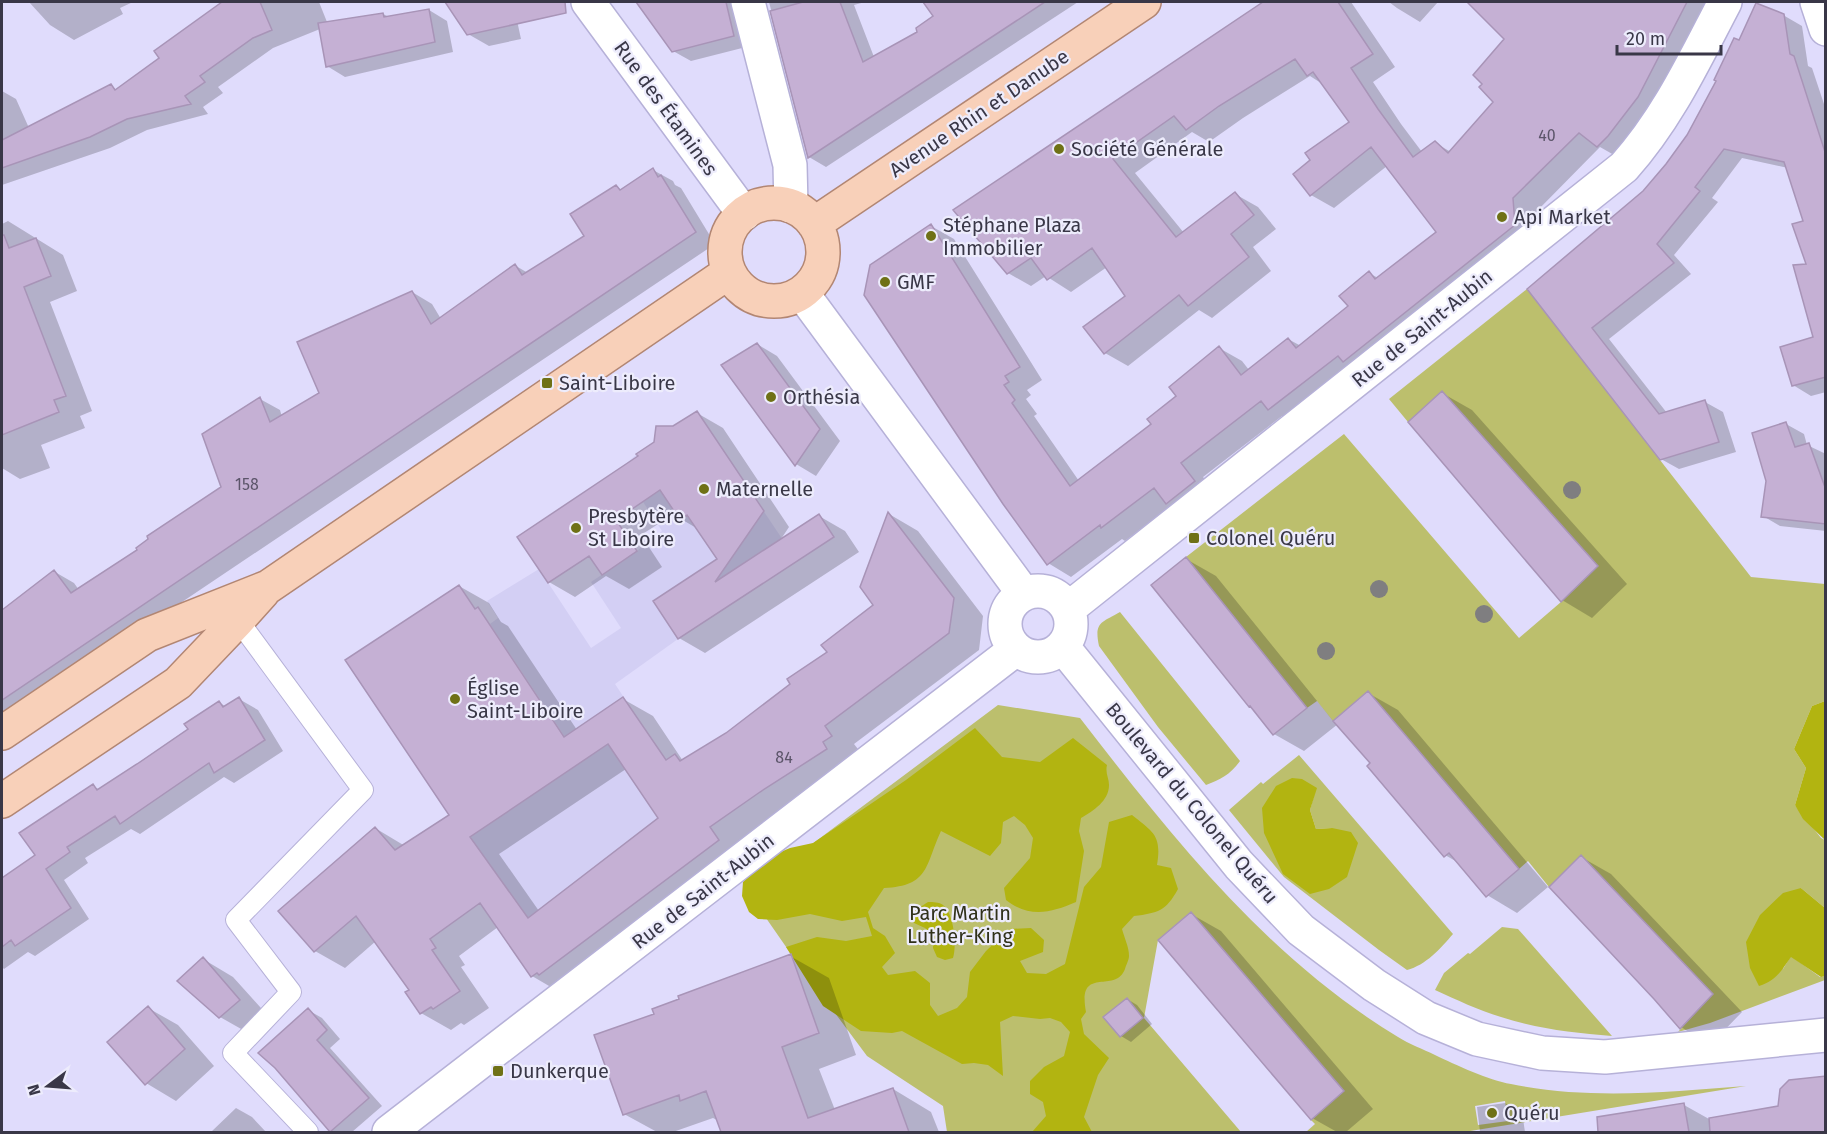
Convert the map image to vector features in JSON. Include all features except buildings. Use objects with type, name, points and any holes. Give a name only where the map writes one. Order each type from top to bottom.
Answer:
[{"type":"main road","name":"Avenue Rhin et Danube","points":[[802,215],[1144,2]]},
{"type":"main road","points":[[768,204],[802,215],[821,238],[824,255],[820,271],[811,285],[812,305],[767,301],[752,296],[738,285],[729,272],[726,257],[727,242],[732,228],[744,214],[755,207],[768,204]]},
{"type":"main road","points":[[2,733],[147,635],[268,587],[729,272]]},
{"type":"main road","points":[[2,801],[178,683],[268,587]]},
{"type":"street","name":"Rue des Étamines","points":[[588,2],[744,214]]},
{"type":"street","points":[[748,2],[802,215]]},
{"type":"street","name":"Rue de Saint-Aubin","points":[[1068,609],[1624,167],[1640,149],[1682,86],[1725,2]]},
{"type":"street","points":[[1817,2],[1826,29]]},
{"type":"street","points":[[812,305],[1020,589],[1054,595],[1068,609],[1072,625],[1068,640],[1068,653],[1055,653],[1035,658],[1024,655],[1009,640],[1005,630],[1005,619],[1020,589]]},
{"type":"street","name":"Rue de Saint-Aubin","points":[[389,1132],[1016,649]]},
{"type":"street","name":"Boulevard du Colonel Quéru","points":[[1068,653],[1239,865],[1301,930],[1374,986],[1426,1018],[1477,1039],[1542,1053],[1605,1057],[1826,1035]]},
{"type":"lane","points":[[238,620],[363,790],[236,920],[291,992],[233,1053],[308,1132]]},
{"type":"shaded area","points":[[697,412],[797,561],[678,639],[615,684],[719,840],[571,952],[539,975],[537,973],[531,977],[446,853],[580,763],[490,624],[498,618],[487,601],[539,569],[591,648],[621,628],[591,582],[662,531],[621,468],[656,441],[657,428],[666,426],[671,429]]},
{"type":"shaded area","points":[[1825,701],[1825,840],[1803,819],[1795,805],[1806,768],[1794,749],[1812,706]]},
{"type":"shaded area","points":[[975,728],[1002,757],[1040,762],[1073,738],[1107,765],[1109,785],[1106,796],[1095,809],[1081,818],[1079,831],[1084,851],[1076,902],[1058,909],[1040,912],[1023,909],[1006,900],[1004,888],[1030,858],[1033,838],[1025,825],[1014,816],[1003,822],[1001,843],[990,856],[941,831],[924,872],[910,883],[884,888],[868,912],[873,928],[885,936],[895,953],[882,967],[888,975],[915,971],[930,983],[930,1005],[938,1016],[957,1008],[967,997],[970,972],[986,951],[1009,929],[1031,928],[1044,940],[1043,952],[1020,961],[1027,973],[1046,974],[1065,964],[1084,887],[1101,867],[1109,822],[1132,815],[1154,835],[1158,847],[1157,865],[1171,868],[1178,889],[1160,910],[1134,916],[1122,929],[1129,959],[1120,976],[1113,980],[1092,984],[1087,989],[1086,1012],[1081,1019],[1084,1034],[1109,1058],[1098,1075],[1084,1117],[1092,1132],[1032,1132],[1046,1116],[1043,1102],[1030,1094],[1030,1081],[1044,1067],[1064,1056],[1070,1032],[1061,1022],[1050,1018],[1013,1016],[1000,1022],[1003,1076],[988,1065],[962,1064],[902,1031],[892,1033],[861,1031],[823,1006],[786,947],[817,937],[846,941],[872,936],[866,917],[842,921],[810,914],[777,920],[758,919],[749,912],[742,896],[743,882],[764,859],[790,848],[813,843],[906,780]]},
{"type":"shaded area","points":[[1292,778],[1302,779],[1317,788],[1310,810],[1316,829],[1332,828],[1351,832],[1358,843],[1347,877],[1329,889],[1310,894],[1283,874],[1264,833],[1262,808],[1276,786]]},
{"type":"shaded area","points":[[1801,888],[1825,908],[1825,976],[1821,977],[1791,957],[1774,978],[1759,986],[1750,968],[1746,942],[1760,915],[1783,893]]},
{"type":"shaded area","points":[[928,902],[941,904],[950,915],[954,938],[953,958],[945,960],[937,957],[933,948],[933,935],[914,923],[911,913]]},
{"type":"green space","points":[[1527,289],[1751,577],[1825,584],[1825,701],[1812,706],[1794,749],[1806,768],[1795,805],[1825,840],[1825,908],[1801,888],[1783,969],[1791,956],[1820,977],[1825,976],[1825,980],[1710,1023],[1678,1032],[1712,994],[1581,856],[1549,887],[1528,861],[1519,869],[1368,692],[1333,721],[1317,701],[1307,708],[1186,557],[1344,434],[1519,638],[1598,566],[1442,391],[1408,422],[1389,399]]},
{"type":"green space","points":[[1120,612],[1240,761],[1225,776],[1206,785],[1158,727],[1099,646],[1098,628],[1100,624]]},
{"type":"green space","name":"Parc Martin Luther-King","points":[[998,705],[1080,718],[1150,807],[1224,892],[1264,933],[1306,971],[1350,1005],[1402,1040],[1482,1076],[1540,1089],[1628,1093],[1746,1086],[1464,1132],[1306,1132],[1315,1124],[1311,1120],[1344,1091],[1191,912],[1158,940],[1144,1018],[1241,1132],[947,1132],[943,1106],[867,1056],[748,892]],"holes":[[[1505,1101],[1508,1121],[1478,1125],[1475,1106]]]},
{"type":"green space","points":[[1299,755],[1453,934],[1438,951],[1414,968],[1407,970],[1284,877],[1229,810],[1261,782],[1263,784]],"holes":[[[1316,788],[1310,810],[1316,829],[1332,828],[1283,874]]]},
{"type":"green space","points":[[1502,927],[1518,929],[1612,1036],[1528,1025],[1476,1008],[1435,990],[1444,973]]},
{"type":"place","name":"Société Générale","points":[[1059,149]]},
{"type":"place","name":"Api Market","points":[[1502,217]]},
{"type":"place","name":"Stéphane Plaza Immobilier","points":[[931,236]]},
{"type":"place","name":"GMF","points":[[885,282]]},
{"type":"place","name":"Saint-Liboire","points":[[547,383]]},
{"type":"place","name":"Orthésia","points":[[771,397]]},
{"type":"place","name":"Maternelle","points":[[704,489]]},
{"type":"place","name":"Presbytère St Liboire","points":[[576,528]]},
{"type":"place","name":"Colonel Quéru","points":[[1194,538]]},
{"type":"place","name":"Église Saint-Liboire","points":[[455,699]]},
{"type":"place","name":"Dunkerque","points":[[498,1071]]},
{"type":"place","name":"Quéru","points":[[1492,1113]]}]
